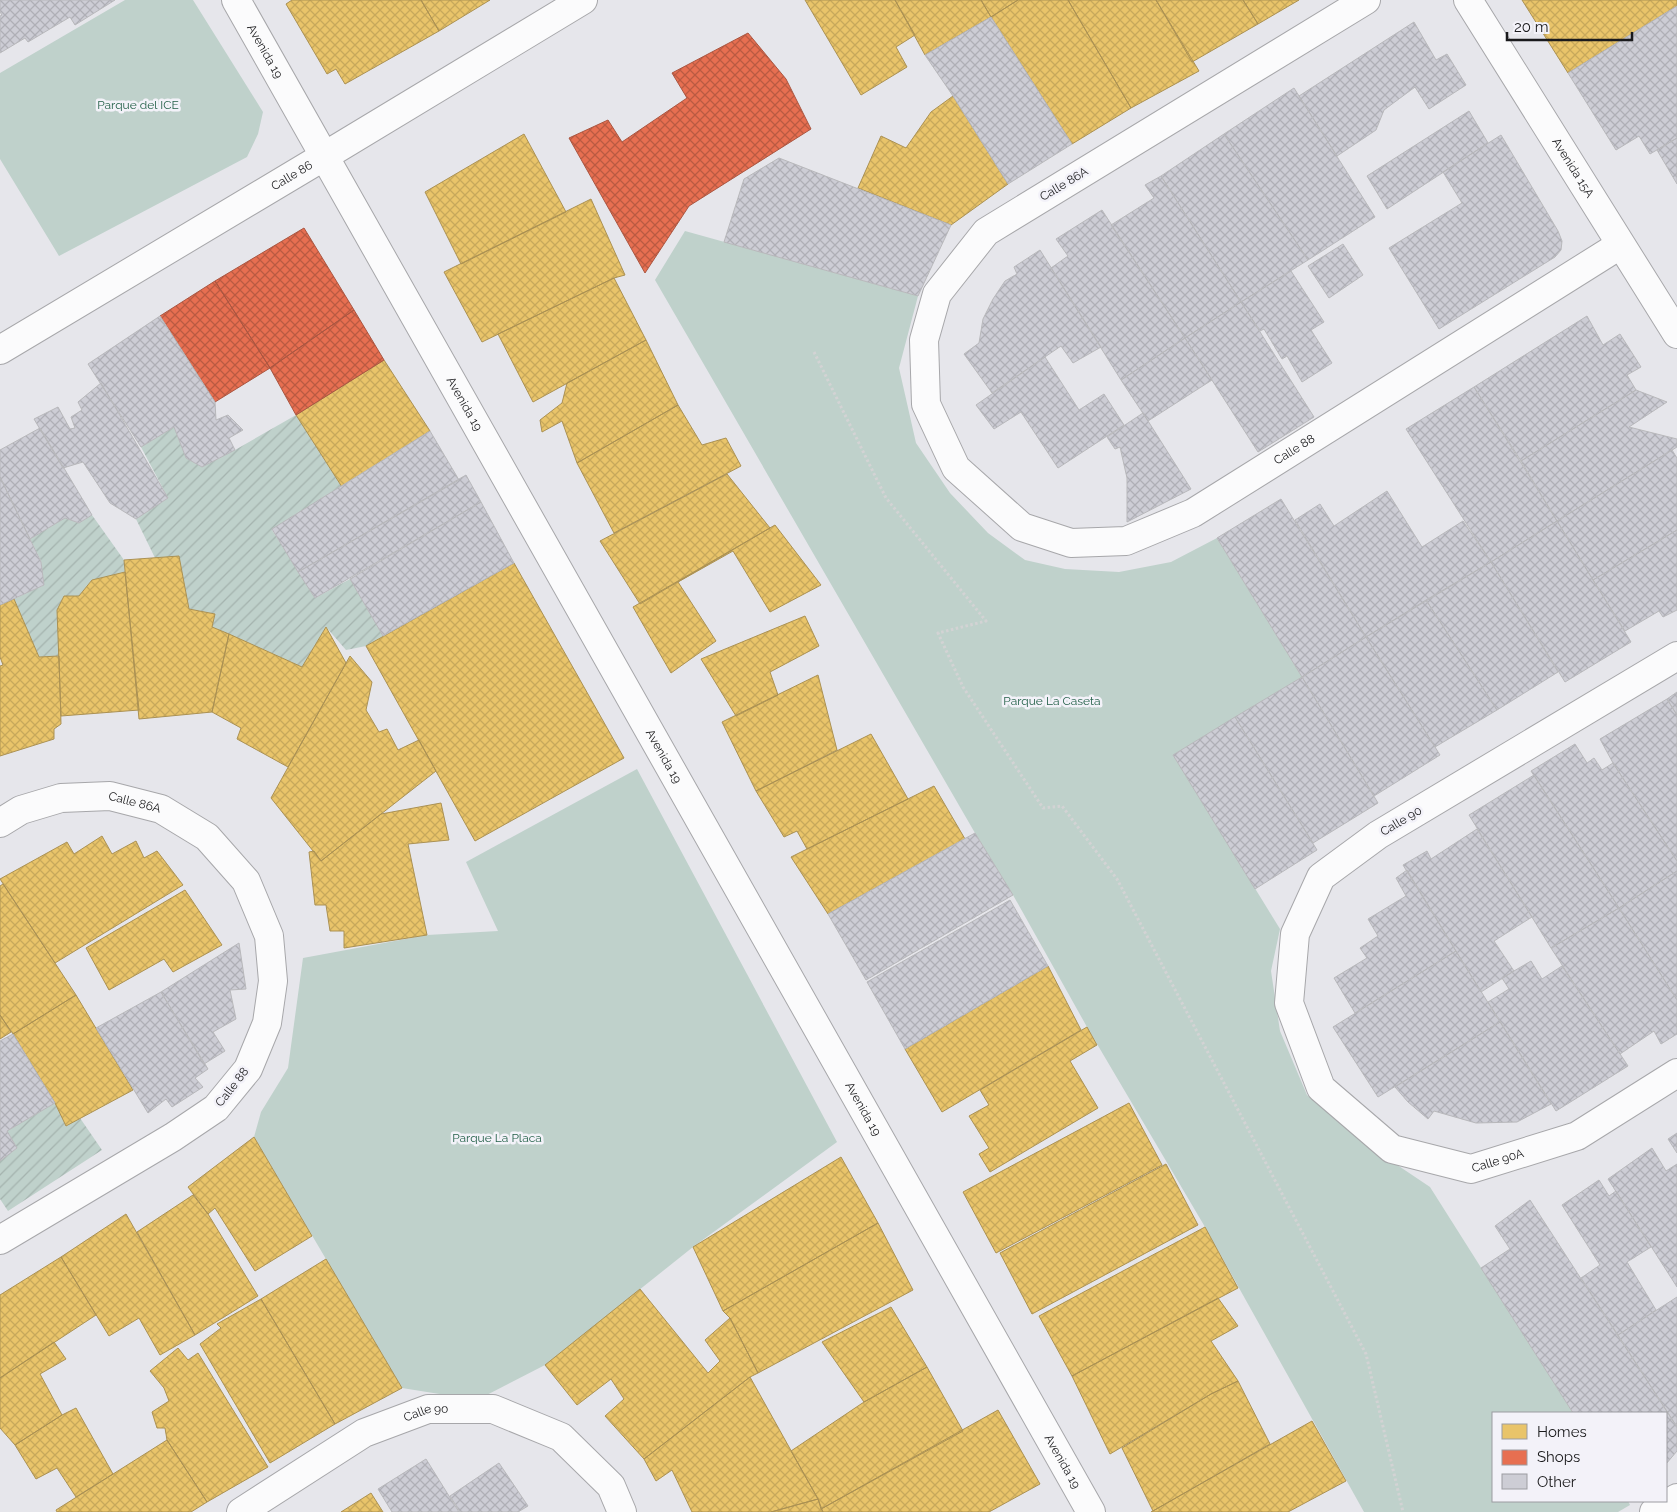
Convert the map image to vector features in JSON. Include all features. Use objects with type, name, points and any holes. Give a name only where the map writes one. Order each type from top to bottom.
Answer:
[{"type":"street","name":"Avenida 19","points":[[236,0],[323,157],[1091,1512]]},
{"type":"street","name":"Calle 86","points":[[0,350],[583,0]]},
{"type":"street","name":"Calle 86A","points":[[956,468],[926,404],[924,340],[937,294],[986,232],[1366,0]]},
{"type":"street","name":"Avenida 15A","points":[[1468,0],[1677,334]]},
{"type":"street","name":"Calle 88","points":[[956,468],[1022,527],[1071,543],[1126,541],[1193,513],[1620,244]]},
{"type":"street","name":"Calle 90","points":[[1322,1088],[1289,1003],[1295,934],[1321,876],[1378,835],[1677,656]]},
{"type":"street","name":"Calle 86A","points":[[0,823],[21,810],[61,798],[110,796],[161,809],[207,837],[246,881]]},
{"type":"street","name":"Calle 88","points":[[0,1240],[173,1137],[216,1108],[248,1069],[267,1023],[273,981],[269,936],[246,881]]},
{"type":"street","name":"Calle 90A","points":[[1322,1088],[1392,1149],[1471,1169],[1577,1136],[1677,1073]]},
{"type":"street","name":"Calle 90","points":[[241,1512],[364,1433],[428,1409],[493,1409],[561,1436],[612,1486],[622,1512]]},
{"type":"street","points":[[1654,1512],[1677,1498]]},
{"type":"path","points":[[814,352],[886,498],[986,621],[938,633],[963,687],[1043,808],[1062,806],[1117,879],[1366,1354],[1403,1512]]},
{"type":"green space","name":"Parque del ICE","points":[[125,0],[193,0],[263,112],[258,134],[247,157],[59,256],[0,159],[0,73]]},
{"type":"green space","name":"Parque La Caseta","points":[[685,231],[918,296],[899,368],[916,443],[950,493],[988,533],[1025,560],[1065,569],[1119,572],[1171,562],[1217,538],[1302,677],[1173,755],[1280,929],[1271,971],[1280,1031],[1307,1095],[1357,1138],[1430,1187],[1572,1412],[1492,1412],[1492,1502],[1628,1502],[1630,1505],[1618,1512],[1364,1512],[1205,1227],[1087,1027],[1013,895],[975,833],[655,280]]},
{"type":"green space","points":[[296,415],[342,487],[272,530],[315,598],[350,579],[383,636],[366,646],[346,650],[326,627],[302,667],[212,627],[215,614],[189,609],[179,557],[155,558],[136,519],[168,498],[141,447],[174,427],[186,458],[202,467]]},
{"type":"green space","points":[[92,515],[124,560],[125,572],[92,580],[79,596],[64,596],[59,607],[59,656],[39,657],[14,599],[44,585],[41,561],[30,539],[65,518],[79,523]]},
{"type":"green space","name":"Parque La Placa","points":[[637,769],[837,1142],[693,1247],[545,1365],[477,1400],[402,1388],[254,1137],[261,1112],[288,1068],[303,958],[427,935],[498,931],[466,862]]},
{"type":"green space","points":[[55,1103],[66,1126],[80,1118],[102,1150],[8,1211],[0,1199],[0,1161],[17,1148],[7,1131]]},
{"type":"building: Homes","points":[[292,0],[421,0],[439,31],[345,84],[336,69],[327,74],[286,4]]},
{"type":"building: Homes","points":[[421,0],[490,0],[439,31]]},
{"type":"building: Homes","points":[[805,0],[895,0],[915,35],[896,47],[907,67],[861,95]]},
{"type":"building: Homes","points":[[895,0],[981,0],[991,17],[925,55]]},
{"type":"building: Homes","points":[[981,0],[1018,0],[991,17]]},
{"type":"building: Homes","points":[[1018,0],[1068,0],[1131,108],[1072,144],[991,17]]},
{"type":"building: Homes","points":[[1068,0],[1156,0],[1199,71],[1131,108]]},
{"type":"building: Homes","points":[[1156,0],[1243,0],[1258,24],[1192,62]]},
{"type":"building: Homes","points":[[1243,0],[1299,0],[1258,24]]},
{"type":"building: Homes","points":[[1522,0],[1677,0],[1677,6],[1568,73]]},
{"type":"building: Homes","points":[[953,96],[1008,184],[951,225],[858,188],[881,136],[906,148],[931,112]]},
{"type":"building: Homes","points":[[524,134],[566,212],[461,264],[425,192]]},
{"type":"building: Homes","points":[[591,199],[625,275],[614,278],[482,342],[444,272]]},
{"type":"building: Homes","points":[[614,278],[646,340],[533,402],[498,334]]},
{"type":"building: Homes","points":[[646,340],[678,405],[577,463],[562,421],[542,432],[540,420],[562,403],[567,383]]},
{"type":"building: Homes","points":[[384,360],[430,431],[342,487],[296,415]]},
{"type":"building: Homes","points":[[678,405],[702,445],[726,438],[741,466],[614,533],[577,463]]},
{"type":"building: Homes","points":[[727,474],[770,528],[640,604],[600,541]]},
{"type":"building: Homes","points":[[775,525],[821,585],[770,612],[733,551],[678,582],[716,641],[671,673],[633,607]]},
{"type":"building: Homes","points":[[179,556],[189,609],[215,614],[212,627],[229,634],[212,712],[139,719],[124,560]]},
{"type":"building: Homes","points":[[514,563],[624,758],[475,841],[366,646]]},
{"type":"building: Homes","points":[[125,572],[139,710],[61,716],[57,610],[64,596],[79,596],[92,580]]},
{"type":"building: Homes","points":[[14,599],[39,657],[59,656],[61,724],[54,729],[54,739],[0,756],[0,666],[3,665],[0,657],[0,605]]},
{"type":"building: Homes","points":[[805,616],[819,646],[770,672],[778,695],[736,716],[701,659]]},
{"type":"building: Homes","points":[[326,627],[346,663],[288,767],[237,739],[241,728],[212,712],[229,634],[302,667]]},
{"type":"building: Homes","points":[[350,656],[372,682],[366,710],[379,732],[387,729],[398,750],[419,740],[436,771],[321,861],[271,798]]},
{"type":"building: Homes","points":[[818,675],[837,750],[756,791],[722,722]]},
{"type":"building: Homes","points":[[871,734],[908,799],[807,849],[797,831],[784,837],[756,791]]},
{"type":"building: Homes","points":[[934,786],[965,839],[828,914],[791,857]]},
{"type":"building: Homes","points":[[441,803],[449,840],[408,844],[427,935],[344,948],[344,931],[330,931],[326,905],[315,905],[309,852],[314,851],[321,861],[381,814]]},
{"type":"building: Homes","points":[[102,836],[112,854],[136,841],[144,858],[157,851],[183,885],[55,963],[0,879],[67,842],[74,854]]},
{"type":"building: Homes","points":[[3,884],[76,995],[13,1034],[0,1015],[0,886]]},
{"type":"building: Homes","points":[[185,890],[222,945],[173,972],[164,959],[109,990],[86,948]]},
{"type":"building: Homes","points":[[1048,966],[1081,1030],[942,1112],[905,1049]]},
{"type":"building: Homes","points":[[76,995],[133,1090],[66,1126],[55,1103],[13,1034]]},
{"type":"building: Homes","points":[[0,1015],[11,1032],[0,1039]]},
{"type":"building: Homes","points":[[1087,1027],[1097,1045],[1070,1061],[1098,1108],[990,1172],[979,1154],[989,1148],[969,1116],[989,1105],[980,1090]]},
{"type":"building: Homes","points":[[1129,1103],[1162,1165],[996,1253],[963,1192]]},
{"type":"building: Homes","points":[[254,1137],[312,1236],[255,1271],[215,1208],[208,1214],[188,1187]]},
{"type":"building: Homes","points":[[841,1157],[878,1223],[723,1311],[693,1247]]},
{"type":"building: Homes","points":[[1166,1164],[1198,1225],[1032,1314],[1000,1253]]},
{"type":"building: Homes","points":[[193,1195],[208,1214],[258,1296],[195,1335],[137,1232]]},
{"type":"building: Homes","points":[[126,1214],[195,1335],[160,1355],[139,1318],[109,1336],[61,1257]]},
{"type":"building: Homes","points":[[878,1223],[913,1290],[758,1373],[730,1318],[723,1311]]},
{"type":"building: Homes","points":[[1205,1227],[1238,1288],[1072,1376],[1039,1316]]},
{"type":"building: Homes","points":[[61,1257],[96,1315],[0,1378],[0,1295]]},
{"type":"building: Homes","points":[[326,1259],[402,1388],[335,1424],[261,1299]]},
{"type":"building: Homes","points":[[640,1289],[708,1373],[720,1361],[705,1340],[730,1318],[758,1373],[750,1377],[644,1459],[605,1416],[624,1399],[611,1379],[577,1405],[545,1365]]},
{"type":"building: Homes","points":[[1218,1298],[1238,1326],[1211,1341],[1238,1381],[1211,1394],[1110,1454],[1072,1376]]},
{"type":"building: Homes","points":[[261,1299],[335,1424],[270,1463],[200,1344],[221,1328],[217,1324]]},
{"type":"building: Homes","points":[[891,1307],[927,1367],[864,1402],[822,1342]]},
{"type":"building: Homes","points":[[54,1342],[66,1359],[40,1374],[62,1415],[15,1445],[0,1428],[0,1378]]},
{"type":"building: Homes","points":[[178,1348],[188,1360],[198,1353],[268,1467],[207,1502],[167,1440],[165,1428],[157,1428],[152,1412],[169,1401],[164,1388],[150,1371]]},
{"type":"building: Homes","points":[[927,1367],[963,1431],[821,1509],[818,1499],[791,1451],[864,1402]]},
{"type":"building: Homes","points":[[750,1377],[818,1499],[771,1512],[692,1512],[672,1470],[656,1481],[644,1459]]},
{"type":"building: Homes","points":[[1238,1381],[1270,1444],[1153,1511],[1122,1448],[1211,1394]]},
{"type":"building: Homes","points":[[76,1408],[113,1474],[76,1497],[57,1468],[36,1479],[15,1445]]},
{"type":"building: Homes","points":[[998,1410],[1040,1484],[989,1512],[823,1512],[821,1509]]},
{"type":"building: Homes","points":[[1312,1421],[1346,1481],[1288,1512],[1151,1512]]},
{"type":"building: Homes","points":[[167,1440],[207,1502],[191,1512],[57,1512],[56,1510]]},
{"type":"building: Homes","points":[[371,1493],[383,1512],[341,1512]]},
{"type":"building: Homes","points":[[818,1499],[823,1512],[771,1512]]},
{"type":"building: Shops","points":[[748,33],[786,79],[811,129],[689,206],[645,273],[569,138],[608,120],[622,142],[687,98],[672,73]]},
{"type":"building: Shops","points":[[304,228],[354,310],[270,368],[215,281]]},
{"type":"building: Shops","points":[[215,281],[270,368],[215,402],[160,316]]},
{"type":"building: Shops","points":[[354,310],[384,360],[296,415],[270,368]]},
{"type":"building: Other","points":[[0,0],[115,0],[75,25],[70,17],[28,42],[25,38],[0,53],[0,16],[2,15],[0,12]]},
{"type":"building: Other","points":[[1677,6],[1677,138],[1650,154],[1639,136],[1616,150],[1568,73]]},
{"type":"building: Other","points":[[991,17],[1072,144],[1008,184],[925,55]]},
{"type":"building: Other","points":[[1414,22],[1436,60],[1447,54],[1466,85],[1429,109],[1415,87],[1384,110],[1376,130],[1337,156],[1299,96]]},
{"type":"building: Other","points":[[1294,88],[1375,217],[1308,260],[1224,134]]},
{"type":"building: Other","points":[[1469,111],[1488,143],[1387,209],[1367,176]]},
{"type":"building: Other","points":[[1224,134],[1308,260],[1241,302],[1161,176]]},
{"type":"building: Other","points":[[1501,135],[1558,231],[1562,241],[1561,250],[1555,257],[1439,329],[1389,248],[1462,203],[1443,172]]},
{"type":"building: Other","points":[[1677,138],[1677,184],[1657,150]]},
{"type":"building: Other","points":[[779,158],[951,225],[918,296],[724,242],[744,179]]},
{"type":"building: Other","points":[[1161,176],[1241,302],[1185,338],[1111,225],[1154,198],[1145,185]]},
{"type":"building: Other","points":[[1102,210],[1185,338],[1121,380],[1051,268],[1068,256],[1056,239]]},
{"type":"building: Other","points":[[1343,244],[1363,275],[1329,298],[1308,266]]},
{"type":"building: Other","points":[[1040,250],[1101,347],[1073,363],[1061,346],[992,393],[964,354],[979,343],[983,319],[1005,281],[1017,274],[1014,267]]},
{"type":"building: Other","points":[[1291,271],[1324,322],[1311,330],[1332,363],[1302,382],[1287,356],[1282,359],[1264,329],[1260,331],[1241,302]]},
{"type":"building: Other","points":[[1241,302],[1314,417],[1258,452],[1185,338]]},
{"type":"building: Other","points":[[160,316],[215,402],[216,420],[228,415],[243,430],[229,438],[235,450],[202,467],[186,458],[174,427],[141,447],[88,364]]},
{"type":"building: Other","points":[[1587,316],[1603,345],[1620,334],[1641,367],[1627,375],[1636,390],[1521,461],[1474,387]]},
{"type":"building: Other","points":[[1185,338],[1212,380],[1148,421],[1121,380]]},
{"type":"building: Other","points":[[1045,357],[1079,410],[1104,394],[1124,425],[1058,468],[1021,412],[994,429],[976,405]]},
{"type":"building: Other","points":[[101,383],[168,498],[136,519],[110,503],[83,462],[63,468],[34,419],[58,407],[70,429],[75,428],[71,417],[82,410],[78,402]]},
{"type":"building: Other","points":[[1474,387],[1557,521],[1491,562],[1406,429]]},
{"type":"building: Other","points":[[1636,390],[1667,402],[1629,427],[1677,439],[1677,447],[1557,521],[1521,461]]},
{"type":"building: Other","points":[[1143,413],[1191,489],[1127,522],[1127,478],[1120,447],[1115,449],[1107,437]]},
{"type":"building: Other","points":[[40,428],[92,515],[79,523],[65,518],[30,539],[0,477],[0,450]]},
{"type":"building: Other","points":[[430,431],[459,480],[298,572],[272,529]]},
{"type":"building: Other","points":[[1672,450],[1677,458],[1677,530],[1593,580],[1557,521]]},
{"type":"building: Other","points":[[466,475],[481,502],[315,598],[298,572]]},
{"type":"building: Other","points":[[0,477],[41,562],[44,585],[0,605]]},
{"type":"building: Other","points":[[1387,491],[1422,547],[1463,521],[1491,562],[1366,637],[1295,520],[1320,504],[1334,526]]},
{"type":"building: Other","points":[[1281,499],[1366,637],[1302,677],[1217,538]]},
{"type":"building: Other","points":[[481,502],[514,563],[383,636],[350,579]]},
{"type":"building: Other","points":[[1557,521],[1631,642],[1565,682],[1491,562]]},
{"type":"building: Other","points":[[1677,530],[1677,610],[1663,617],[1659,611],[1625,631],[1593,580]]},
{"type":"building: Other","points":[[1491,562],[1558,672],[1497,710],[1426,600]]},
{"type":"building: Other","points":[[1426,600],[1497,710],[1435,747],[1366,637]]},
{"type":"building: Other","points":[[1366,637],[1440,755],[1374,796],[1302,677]]},
{"type":"building: Other","points":[[1302,677],[1378,803],[1313,843],[1235,717]]},
{"type":"building: Other","points":[[1677,692],[1677,715],[1667,699]]},
{"type":"building: Other","points":[[1667,699],[1677,715],[1677,861],[1613,763],[1600,739]]},
{"type":"building: Other","points":[[1235,717],[1317,850],[1255,889],[1173,755]]},
{"type":"building: Other","points":[[1575,744],[1587,763],[1594,758],[1602,770],[1613,763],[1677,861],[1677,871],[1619,908],[1531,771]]},
{"type":"building: Other","points":[[1534,775],[1619,908],[1551,948],[1469,815]]},
{"type":"building: Other","points":[[1477,829],[1532,917],[1494,941],[1514,971],[1481,992],[1403,865],[1427,851],[1431,859]]},
{"type":"building: Other","points":[[975,833],[1013,895],[866,980],[828,914]]},
{"type":"building: Other","points":[[1407,870],[1456,951],[1355,1013],[1334,978],[1367,958],[1360,948],[1378,936],[1368,919],[1406,896],[1396,878]]},
{"type":"building: Other","points":[[1677,871],[1677,1000],[1619,908]]},
{"type":"building: Other","points":[[1010,900],[1048,966],[905,1049],[867,982]]},
{"type":"building: Other","points":[[1619,908],[1677,1000],[1677,1034],[1661,1044],[1654,1031],[1620,1054],[1551,948]]},
{"type":"building: Other","points":[[239,943],[246,989],[230,990],[236,1019],[213,1032],[225,1051],[204,1064],[161,992]]},
{"type":"building: Other","points":[[1456,951],[1500,1022],[1378,1097],[1333,1027]]},
{"type":"building: Other","points":[[1531,961],[1542,979],[1562,966],[1628,1066],[1556,1111],[1488,1002],[1509,989],[1502,978]]},
{"type":"building: Other","points":[[161,992],[208,1069],[195,1078],[203,1087],[172,1107],[166,1099],[148,1113],[96,1028]]},
{"type":"building: Other","points":[[1500,1022],[1551,1104],[1517,1122],[1476,1123],[1434,1111],[1428,1119],[1408,1102],[1395,1087]]},
{"type":"building: Other","points":[[13,1034],[55,1103],[7,1131],[17,1148],[0,1161],[0,1041]]},
{"type":"building: Other","points":[[1677,1133],[1677,1153],[1668,1139]]},
{"type":"building: Other","points":[[1652,1148],[1666,1171],[1677,1164],[1677,1287],[1608,1179]]},
{"type":"building: Other","points":[[1599,1180],[1609,1196],[1616,1191],[1651,1247],[1627,1262],[1656,1310],[1618,1335],[1581,1278],[1600,1265],[1562,1205]]},
{"type":"building: Other","points":[[1530,1200],[1677,1427],[1677,1451],[1667,1463],[1667,1412],[1572,1412],[1481,1268],[1510,1249],[1495,1226]]},
{"type":"building: Other","points":[[1677,1297],[1677,1427],[1618,1335]]},
{"type":"building: Other","points":[[426,1459],[459,1512],[392,1512],[378,1489]]},
{"type":"building: Other","points":[[499,1463],[528,1506],[518,1512],[460,1512],[450,1496]]}]
